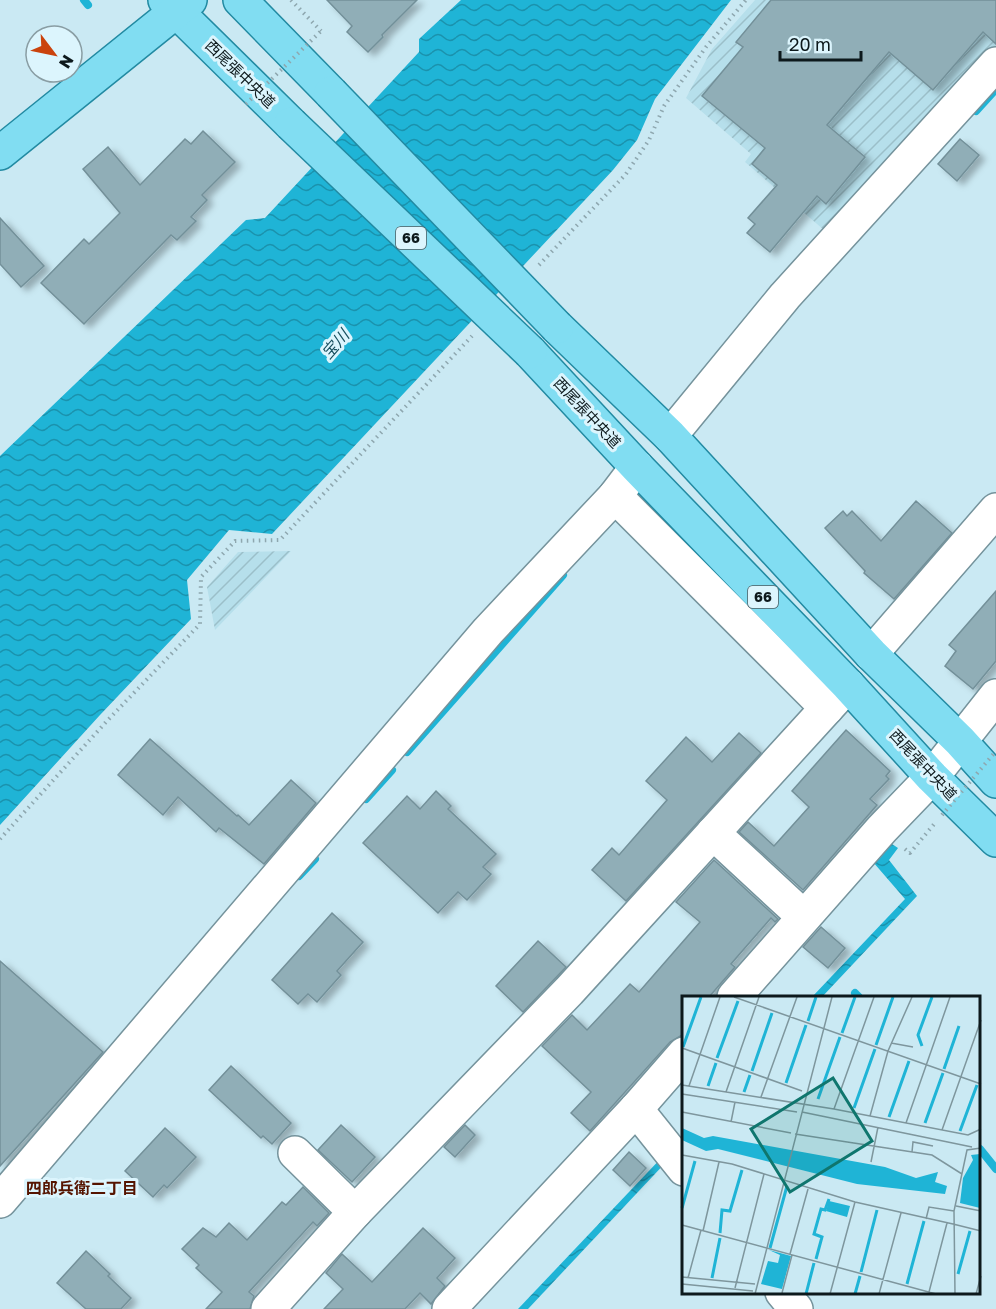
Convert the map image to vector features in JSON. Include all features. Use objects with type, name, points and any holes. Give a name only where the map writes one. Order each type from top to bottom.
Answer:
[{"type":"main road","name":"66","points":[[240,0],[558,327],[670,436],[871,654],[960,741],[996,780]]},
{"type":"main road","name":"西尾張中央道","points":[[177,4],[291,124],[530,352],[637,467],[838,696],[932,777],[996,840]]},
{"type":"main road","points":[[0,153],[177,4]]},
{"type":"street","points":[[670,436],[785,296],[996,64]]},
{"type":"street","points":[[0,1201],[488,631],[615,496],[637,467]]},
{"type":"street","points":[[268,1309],[355,1212],[568,991],[838,696],[615,496]]},
{"type":"street","points":[[871,654],[996,510]]},
{"type":"street","points":[[735,996],[932,777],[996,696]]},
{"type":"street","points":[[713,833],[804,917]]},
{"type":"street","points":[[449,1309],[636,1109],[682,1056]]},
{"type":"street","points":[[636,1109],[675,1159]]},
{"type":"street","points":[[296,1153],[355,1212]]},
{"type":"street","points":[[783,1294],[796,1309]]},
{"type":"path","points":[[246,104],[321,31],[291,0]]},
{"type":"path","points":[[539,265],[626,174],[650,140],[664,106],[706,47],[746,0]]},
{"type":"path","points":[[0,839],[106,722],[200,624],[201,577],[228,548],[235,541],[280,540],[474,334]]},
{"type":"path","points":[[910,853],[996,751]]},
{"type":"shaded area","points":[[755,0],[996,0],[996,45],[824,230],[745,162],[751,154],[686,98],[712,49]]},
{"type":"shaded area","points":[[291,551],[215,630],[207,587],[238,552]]},
{"type":"water","name":"宝川","points":[[461,0],[731,0],[655,99],[637,140],[613,170],[272,534],[229,530],[187,580],[191,619],[0,825],[0,456],[246,220],[265,218],[419,52],[419,39]]},
{"type":"water","points":[[889,842],[898,848],[889,860],[917,896],[823,996],[813,996],[905,899],[873,862]]},
{"type":"water","points":[[682,1136],[682,1145],[528,1309],[518,1309]]},
{"type":"building","points":[[327,0],[417,0],[368,52],[347,32],[352,26]]},
{"type":"building","points":[[771,0],[996,0],[996,44],[983,32],[933,90],[889,52],[827,125],[865,157],[826,204],[817,196],[770,252],[747,233],[755,224],[748,218],[777,185],[752,164],[765,148],[702,96],[743,47],[736,42]]},
{"type":"building","points":[[203,131],[235,162],[202,195],[207,200],[191,217],[196,221],[177,240],[171,235],[84,324],[41,283],[84,239],[89,244],[120,213],[83,169],[108,147],[140,185],[185,139],[191,144]]},
{"type":"building","points":[[960,139],[979,155],[957,181],[938,164]]},
{"type":"building","points":[[0,218],[44,266],[21,287],[0,264]]},
{"type":"building","points":[[916,501],[952,533],[894,599],[864,573],[865,571],[825,528],[843,511],[847,516],[852,511],[881,541]]},
{"type":"building","points":[[996,591],[996,661],[973,689],[945,666],[956,651],[949,645]]},
{"type":"building","points":[[846,730],[890,771],[886,776],[889,779],[870,799],[877,805],[803,890],[739,832],[748,822],[774,846],[809,807],[792,791]]},
{"type":"building","points":[[739,733],[761,753],[626,901],[592,870],[612,848],[619,855],[667,800],[646,781],[686,737],[712,762]]},
{"type":"building","points":[[150,739],[249,825],[291,780],[316,803],[264,864],[219,828],[216,832],[178,797],[163,815],[118,775]]},
{"type":"building","points":[[436,791],[451,806],[448,809],[496,854],[483,867],[491,874],[467,900],[458,892],[438,913],[363,843],[407,796],[420,809]]},
{"type":"building","points":[[714,860],[778,919],[775,922],[771,918],[731,964],[735,967],[710,996],[682,996],[682,1035],[670,1042],[590,1131],[571,1113],[591,1092],[542,1046],[572,1015],[587,1030],[630,984],[639,992],[700,922],[676,902]]},
{"type":"building","points":[[332,913],[363,942],[337,971],[341,975],[317,1002],[308,994],[298,1004],[272,980]]},
{"type":"building","points":[[821,927],[845,948],[828,968],[803,947]]},
{"type":"building","points":[[538,941],[566,967],[523,1012],[496,986]]},
{"type":"building","points":[[0,961],[103,1052],[0,1166]]},
{"type":"building","points":[[231,1066],[291,1123],[272,1144],[263,1136],[261,1138],[209,1090]]},
{"type":"building","points":[[341,1125],[375,1157],[352,1182],[318,1150]]},
{"type":"building","points":[[465,1125],[475,1135],[455,1157],[444,1147]]},
{"type":"building","points":[[165,1128],[196,1157],[167,1188],[164,1185],[153,1197],[125,1171]]},
{"type":"building","points":[[629,1152],[646,1168],[630,1186],[613,1170]]},
{"type":"building","points":[[303,1187],[329,1213],[317,1226],[313,1222],[249,1292],[254,1296],[250,1309],[206,1309],[222,1292],[196,1268],[199,1265],[182,1249],[203,1228],[216,1237],[229,1223],[247,1240],[282,1202],[286,1205]]},
{"type":"building","points":[[423,1228],[455,1258],[437,1278],[445,1286],[431,1304],[420,1293],[405,1309],[324,1309],[343,1289],[326,1273],[342,1254],[372,1282]]},
{"type":"building","points":[[86,1251],[131,1298],[121,1309],[86,1309],[57,1283]]},
{"type":"waterway","points":[[84,0],[88,5]]},
{"type":"waterway","points":[[976,111],[996,89]]},
{"type":"waterway","points":[[407,752],[563,575]]},
{"type":"waterway","points":[[366,799],[392,770]]},
{"type":"waterway","points":[[299,876],[315,859]]},
{"type":"waterway","points":[[855,993],[858,996]]},
{"type":"waterway","points":[[981,1150],[996,1169]]},
{"type":"district","name":"四郎兵衛二丁目","points":[[82,1188]]}]
